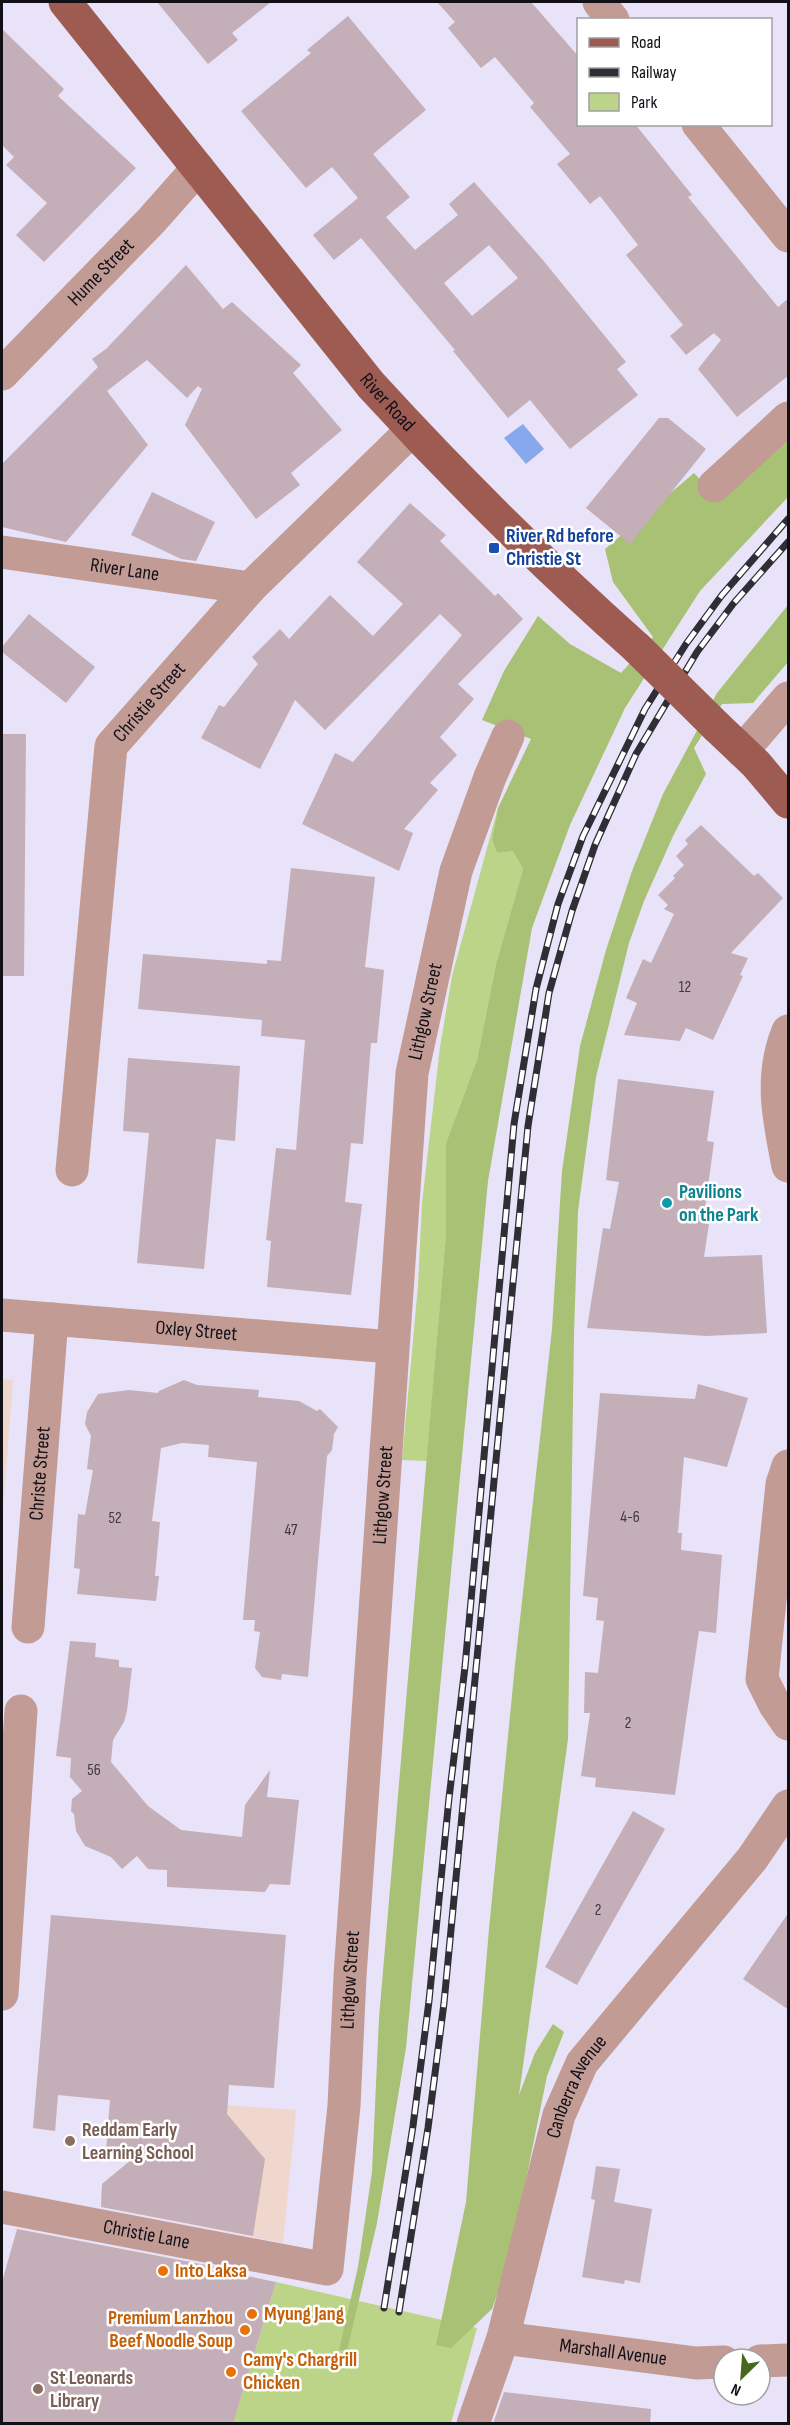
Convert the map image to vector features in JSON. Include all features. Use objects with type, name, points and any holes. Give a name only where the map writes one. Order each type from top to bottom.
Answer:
[{"type":"main road","name":"River Road","points":[[75,5],[198,168],[371,385],[412,430],[567,585],[637,648],[749,757],[789,802]]},
{"type":"main road","name":"River Road","points":[[749,757],[789,786]]},
{"type":"street","points":[[599,2],[611,18]]},
{"type":"street","points":[[700,126],[789,236]]},
{"type":"street","name":"Hume Street","points":[[2,374],[151,221],[198,168]]},
{"type":"street","points":[[714,486],[789,418]]},
{"type":"street","name":"Christie Street","points":[[72,1170],[111,746],[250,588],[412,430]]},
{"type":"street","name":"River Lane","points":[[2,552],[250,588]]},
{"type":"street","points":[[749,757],[789,698]]},
{"type":"street","name":"Lithgow Street","points":[[327,2269],[344,2106],[350,1976],[412,1073],[456,872],[490,777],[508,736]]},
{"type":"street","points":[[789,1031],[777,1068],[778,1112],[789,1166]]},
{"type":"street","name":"Oxley Street","points":[[2,1315],[392,1347]]},
{"type":"street","name":"Christe Street","points":[[28,1627],[52,1319]]},
{"type":"street","points":[[789,1466],[782,1484],[762,1679],[775,1705],[789,1724]]},
{"type":"street","points":[[2,1994],[21,1711]]},
{"type":"street","name":"Canberra Avenue","points":[[473,2424],[503,2338],[559,2115],[582,2063],[752,1859],[789,1806]]},
{"type":"street","name":"Christie Lane","points":[[2,2207],[327,2269]]},
{"type":"street","name":"Marshall Avenue","points":[[503,2338],[696,2363],[712,2362]]},
{"type":"street","points":[[772,2361],[789,2360]]},
{"type":"shaded area","points":[[2,1379],[13,1380],[2,1522]]},
{"type":"shaded area","points":[[40,2066],[169,2101],[296,2110],[283,2243],[101,2206],[102,2184],[137,2155],[106,2152],[110,2100],[58,2095],[55,2131],[33,2128]]},
{"type":"green space","points":[[788,429],[788,497],[700,591],[625,708],[570,825],[532,928],[488,1181],[406,2048],[377,2223],[347,2351],[339,2350],[358,2267],[372,2172],[379,2018],[446,1233],[446,1143],[477,1060],[496,964],[523,869],[513,851],[497,853],[492,840],[498,808],[531,739],[482,720],[504,671],[538,616],[570,644],[621,673],[653,637],[613,582],[605,549],[694,473],[716,496]]},
{"type":"green space","points":[[788,605],[788,662],[753,703],[722,704],[694,748],[706,774],[674,834],[644,901],[629,943],[596,1077],[578,1211],[568,1739],[519,2095],[535,2053],[553,2024],[564,2032],[547,2076],[511,2254],[492,2309],[451,2348],[436,2345],[466,2202],[489,1929],[515,1665],[552,1329],[562,1171],[580,1046],[606,950],[632,871],[663,794],[717,693]]},
{"type":"green space","points":[[498,808],[492,840],[497,853],[513,851],[523,869],[496,964],[477,1060],[446,1143],[446,1233],[427,1461],[402,1460],[418,1286],[422,1203],[440,1047],[452,976]]},
{"type":"green space","points":[[276,2282],[477,2328],[451,2423],[233,2424]]},
{"type":"water","points":[[523,424],[544,449],[526,464],[504,438]]},
{"type":"building","points":[[157,2],[271,2],[232,33],[238,40],[208,64]]},
{"type":"building","points":[[437,2],[531,2],[577,55],[577,126],[637,126],[692,195],[688,197],[778,307],[789,298],[789,375],[737,417],[698,369],[721,340],[714,333],[686,355],[670,336],[683,325],[626,255],[638,245],[600,196],[590,204],[557,164],[570,154],[530,107],[534,103],[495,57],[481,68],[448,28],[455,22]]},
{"type":"building","points":[[348,16],[426,110],[373,154],[410,197],[386,217],[415,250],[458,215],[449,204],[474,182],[542,259],[626,362],[617,369],[638,395],[570,449],[530,400],[508,418],[453,351],[455,350],[361,238],[334,260],[313,235],[358,198],[332,167],[306,188],[241,111],[311,53],[307,50]],"holes":[[[489,245],[518,278],[472,316],[444,283]]]},
{"type":"building","points":[[2,29],[64,89],[58,96],[136,168],[44,262],[16,235],[47,203],[6,165],[14,157],[2,145]]},
{"type":"building","points":[[186,265],[223,309],[232,302],[301,365],[293,373],[342,430],[291,473],[300,485],[256,519],[185,425],[202,389],[198,386],[187,398],[147,360],[107,391],[148,445],[66,542],[2,527],[2,464],[98,367],[92,359],[106,349]]},
{"type":"building","points":[[659,418],[668,418],[706,449],[630,544],[586,508]]},
{"type":"building","points":[[152,492],[215,522],[196,561],[181,559],[131,535]]},
{"type":"building","points":[[410,503],[446,535],[440,541],[495,596],[498,593],[523,619],[458,684],[474,699],[440,737],[457,755],[430,783],[438,790],[404,829],[413,833],[399,871],[302,824],[335,753],[353,762],[462,635],[440,614],[325,730],[295,700],[260,769],[201,738],[219,705],[224,707],[258,664],[252,657],[280,629],[289,639],[330,595],[373,636],[403,604],[357,562]]},
{"type":"building","points":[[29,614],[95,667],[66,703],[2,652],[2,647]]},
{"type":"building","points":[[2,734],[26,734],[24,976],[2,976]]},
{"type":"building","points":[[701,825],[754,876],[758,873],[783,898],[731,953],[748,958],[740,975],[743,976],[713,1040],[686,1028],[680,1041],[624,1035],[637,1003],[626,998],[643,959],[651,963],[674,914],[664,909],[668,905],[658,895],[684,865],[676,856],[688,844],[685,840]]},
{"type":"building","points":[[291,868],[375,877],[365,967],[384,970],[377,1043],[371,1043],[363,1144],[351,1143],[345,1202],[362,1204],[351,1295],[267,1287],[271,1241],[266,1240],[276,1148],[296,1150],[305,1040],[261,1036],[262,1020],[138,1009],[143,954],[267,964],[267,960],[281,961]]},
{"type":"building","points":[[128,1058],[240,1066],[235,1141],[216,1139],[204,1269],[137,1263],[149,1133],[123,1131]]},
{"type":"building","name":"Pavilions on the Park","points":[[618,1079],[714,1091],[707,1141],[714,1142],[703,1223],[709,1224],[704,1257],[762,1255],[767,1333],[706,1336],[587,1328],[603,1228],[610,1229],[619,1182],[606,1180]]},
{"type":"building","points":[[184,1380],[197,1385],[259,1390],[258,1397],[299,1401],[317,1411],[320,1409],[338,1427],[334,1434],[332,1450],[327,1456],[308,1677],[282,1674],[281,1680],[262,1677],[255,1668],[260,1632],[254,1631],[255,1620],[243,1620],[257,1462],[208,1457],[209,1445],[182,1443],[161,1448],[152,1521],[160,1522],[155,1576],[159,1576],[156,1601],[77,1594],[80,1569],[74,1568],[78,1514],[85,1515],[93,1470],[87,1469],[91,1436],[85,1424],[87,1412],[98,1394],[129,1390],[158,1393]]},
{"type":"building","points":[[698,1384],[748,1398],[727,1467],[684,1457],[678,1533],[682,1533],[681,1550],[722,1555],[716,1633],[699,1631],[675,1795],[595,1787],[596,1778],[581,1776],[590,1713],[584,1713],[585,1672],[598,1673],[604,1621],[596,1620],[598,1598],[583,1596],[600,1393],[695,1399]]},
{"type":"building","points":[[70,1641],[96,1643],[95,1657],[119,1660],[119,1667],[132,1668],[127,1711],[124,1722],[113,1740],[111,1762],[148,1806],[181,1830],[242,1837],[245,1805],[270,1770],[267,1797],[299,1800],[290,1885],[270,1884],[265,1892],[167,1887],[167,1870],[148,1869],[137,1856],[122,1869],[111,1857],[85,1846],[76,1831],[74,1814],[71,1811],[72,1799],[82,1791],[70,1777],[71,1758],[56,1756]]},
{"type":"building","points":[[633,1811],[665,1829],[577,1985],[545,1967]]},
{"type":"building","points":[[789,1912],[789,2010],[743,1979]]},
{"type":"building","points":[[51,1915],[286,1935],[274,2088],[229,2085],[227,2114],[265,2159],[253,2236],[101,2207],[102,2184],[137,2155],[106,2152],[110,2100],[58,2095],[55,2131],[33,2128]]},
{"type":"building","points":[[596,2166],[620,2169],[614,2202],[652,2209],[640,2283],[625,2280],[624,2284],[582,2277],[595,2200],[591,2199]]},
{"type":"building","points":[[17,2229],[248,2273],[247,2276],[276,2282],[233,2424],[2,2424],[2,2282]]},
{"type":"building","points":[[504,2392],[651,2409],[650,2424],[493,2424]]},
{"type":"railway","points":[[384,2308],[413,2126],[429,2001],[449,1798],[465,1667],[514,1124],[536,989],[558,904],[583,836],[645,709],[686,644],[722,595],[788,519]]},
{"type":"railway","points":[[399,2312],[428,2128],[444,2003],[528,1126],[549,993],[572,911],[595,845],[636,754],[697,652],[733,604],[788,542]]},
{"type":"place","name":"River Rd before Christie St","points":[[494,548]]},
{"type":"place","name":"Pavilions on the Park","points":[[667,1203]]},
{"type":"place","name":"Reddam Early Learning School","points":[[70,2141]]},
{"type":"place","name":"Into Laksa","points":[[163,2271]]},
{"type":"place","name":"Myung Jang","points":[[252,2314]]},
{"type":"place","name":"Premium Lanzhou Beef Noodle Soup","points":[[245,2330]]},
{"type":"place","name":"Camy's Chargrill Chicken","points":[[231,2372]]},
{"type":"place","name":"St Leonards Library","points":[[38,2389]]}]
